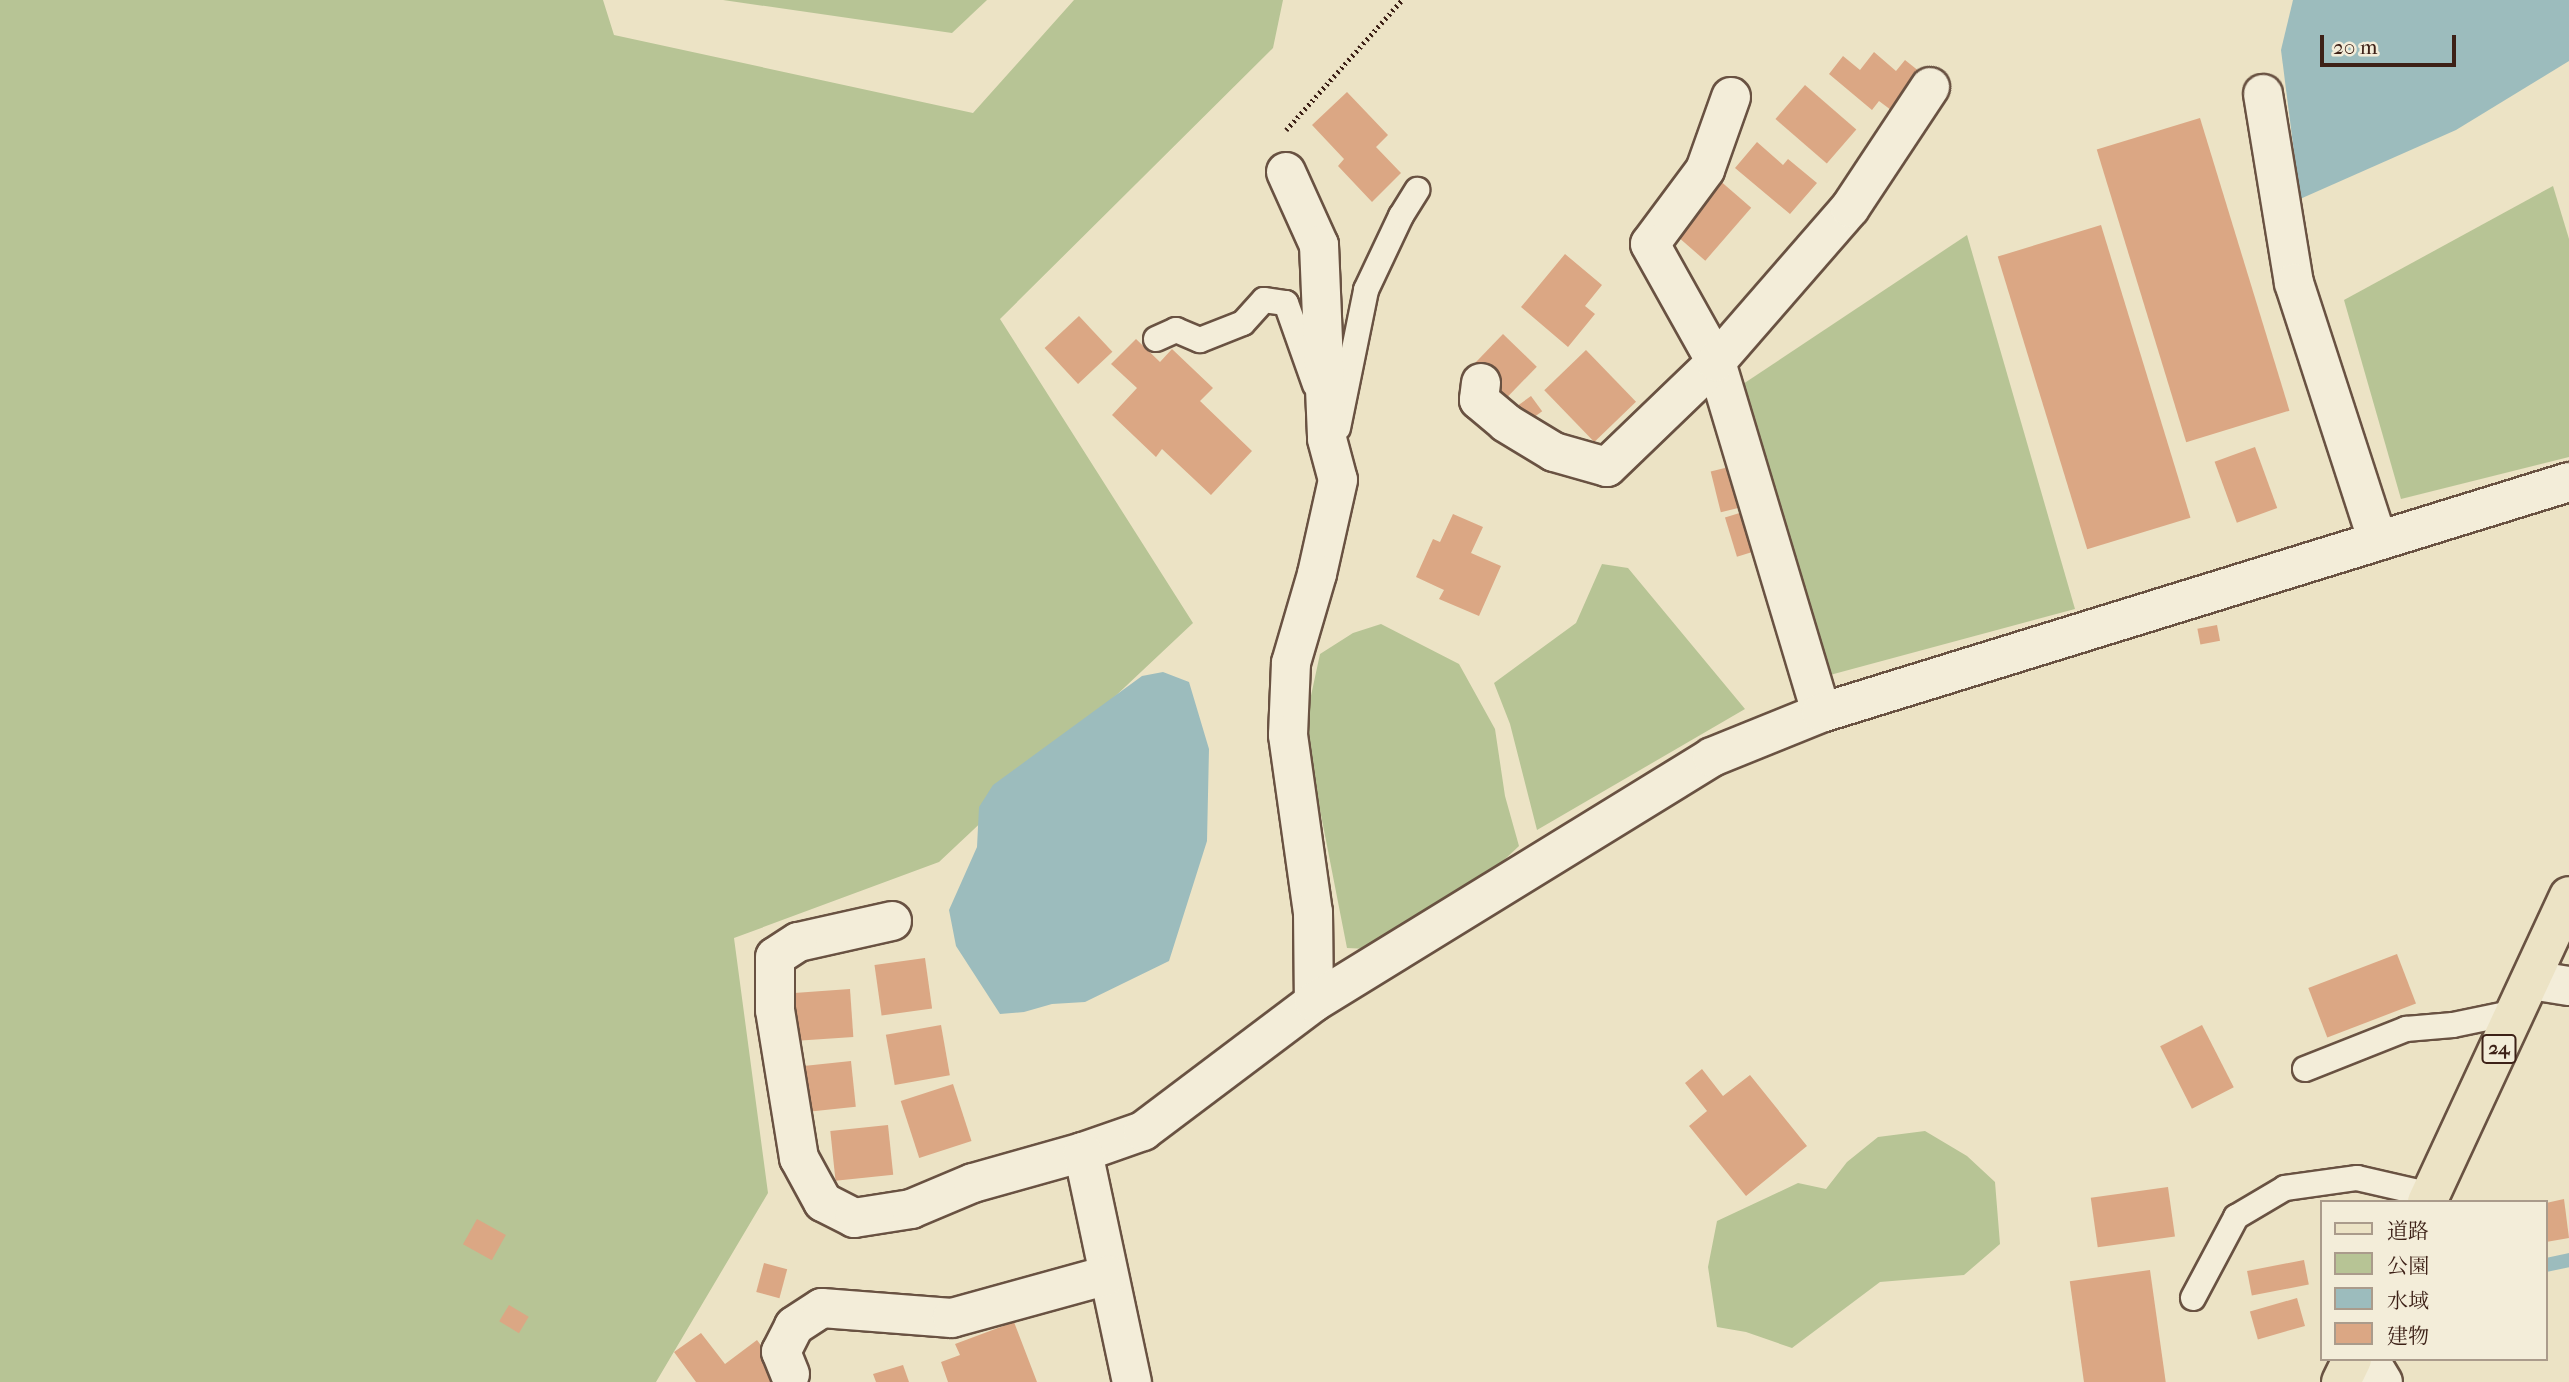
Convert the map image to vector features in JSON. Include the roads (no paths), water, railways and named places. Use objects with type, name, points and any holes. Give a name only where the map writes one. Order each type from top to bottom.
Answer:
[{"type":"main road","name":"24","points":[[2429,1198],[2569,897]]},
{"type":"main road","points":[[2341,1382],[2351,1361]]},
{"type":"street","points":[[1481,383],[1479,400],[1506,424],[1554,452],[1607,467],[1716,362],[1850,208],[1930,87]]},
{"type":"street","points":[[2263,94],[2294,283],[2378,541]]},
{"type":"street","points":[[1731,97],[1705,170],[1650,244],[1716,362],[1821,713]]},
{"type":"street","points":[[1286,173],[1319,245],[1326,415],[1338,480],[1317,574],[1291,663],[1288,735],[1313,912],[1314,1002]]},
{"type":"street","points":[[892,921],[798,942],[775,957],[775,1010],[799,1158],[823,1202],[854,1218],[911,1209],[973,1183],[1083,1152],[1143,1131],[1314,1002],[1712,757],[1821,713],[2569,482]]},
{"type":"street","points":[[2523,996],[2569,986]]},
{"type":"street","points":[[1083,1152],[1132,1382]]},
{"type":"street","points":[[790,1374],[781,1352],[785,1343],[794,1326],[822,1308],[952,1318],[1108,1275]]},
{"type":"street","points":[[2370,1361],[2384,1382]]},
{"type":"lane","points":[[1332,457],[1366,290],[1401,216],[1417,190]]},
{"type":"lane","points":[[1156,339],[1176,330],[1200,340],[1243,323],[1264,300],[1286,303],[1326,415]]},
{"type":"lane","points":[[2305,1069],[2406,1029],[2453,1025],[2523,996]]},
{"type":"lane","points":[[2193,1298],[2236,1217],[2286,1188],[2357,1178],[2429,1198]]},
{"type":"water","points":[[2293,0],[2569,0],[2569,61],[2456,130],[2300,199],[2281,50]]},
{"type":"water","points":[[1163,672],[1189,682],[1209,749],[1207,841],[1169,961],[1085,1002],[1052,1004],[1024,1012],[1000,1014],[956,946],[949,910],[977,847],[979,807],[993,785],[1142,676]]},
{"type":"waterway","points":[[2548,1265],[2569,1260]]}]
